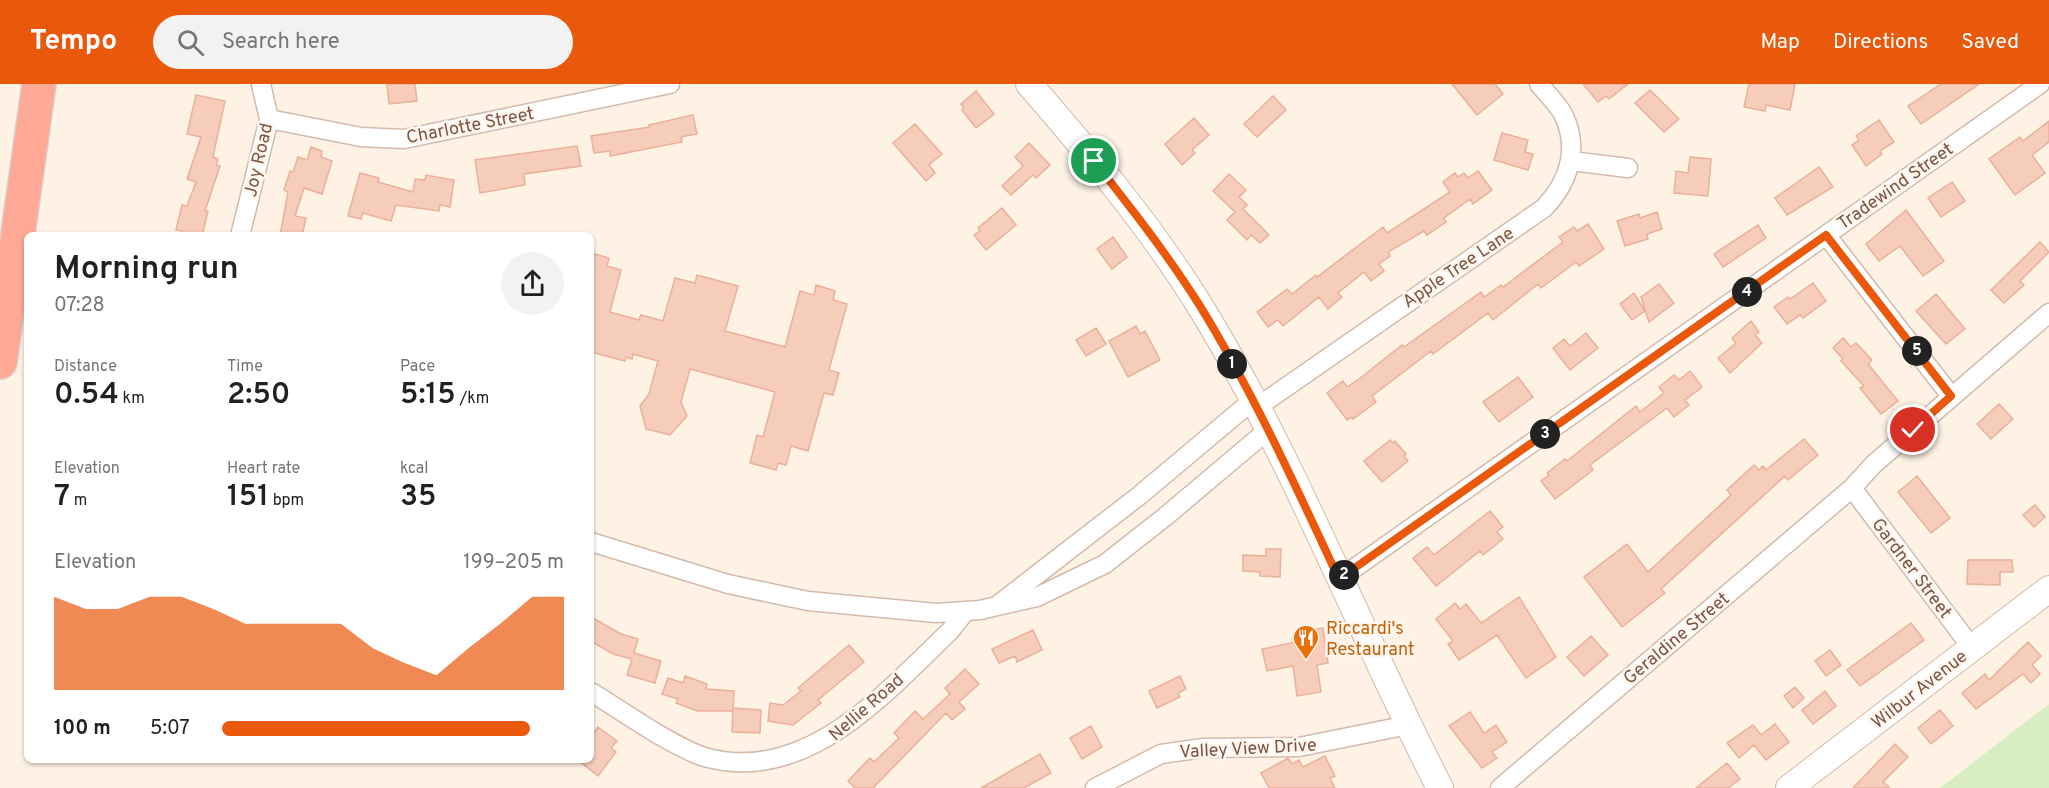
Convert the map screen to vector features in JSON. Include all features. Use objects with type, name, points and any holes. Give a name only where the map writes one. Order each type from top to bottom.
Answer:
[{"type":"highway","points":[[0,362],[39,84]]},
{"type":"main road","points":[[1029,84],[1116,188],[1174,267],[1217,335],[1268,430],[1440,788]]},
{"type":"main road","name":"Wilbur Avenue","points":[[1789,788],[2049,589]]},
{"type":"street","name":"Joy Road","points":[[241,232],[269,119],[261,84]]},
{"type":"street","name":"Charlotte Street","points":[[269,119],[362,137],[404,139],[670,84]]},
{"type":"street","points":[[1539,84],[1562,113],[1572,146],[1571,161],[1628,168]]},
{"type":"street","name":"Tradewind Street","points":[[1339,579],[2040,84]]},
{"type":"street","name":"Apple Tree Lane","points":[[1254,404],[1544,208],[1566,179],[1571,161]]},
{"type":"street","points":[[1826,235],[1951,396]]},
{"type":"street","name":"Geraldine Street","points":[[1500,788],[1852,488],[1874,464],[2049,313]]},
{"type":"street","points":[[995,607],[1254,404]]},
{"type":"street","points":[[594,543],[728,584],[785,597],[855,608],[965,612],[995,607],[1037,597],[1105,564],[1268,430]]},
{"type":"street","name":"Gardner Street","points":[[1852,488],[1972,648]]},
{"type":"street","name":"Nellie Road","points":[[594,694],[675,744],[704,757],[730,763],[779,763],[805,754],[836,736],[936,645],[965,612]]},
{"type":"street","name":"Valley View Drive","points":[[1095,788],[1161,754],[1203,748],[1299,747],[1408,725]]},
{"type":"green space","points":[[2049,704],[2049,788],[1940,788]]},
{"type":"building","points":[[387,84],[415,84],[417,101],[389,104]]},
{"type":"building","points":[[1452,84],[1495,84],[1503,94],[1477,115]]},
{"type":"building","points":[[1583,84],[1628,84],[1609,99],[1606,96],[1598,102]]},
{"type":"building","points":[[1749,84],[1795,84],[1790,110],[1766,105],[1765,111],[1744,107]]},
{"type":"building","points":[[1941,84],[1979,84],[1921,124],[1908,106]]},
{"type":"building","points":[[1650,90],[1679,119],[1664,132],[1635,103]]},
{"type":"building","points":[[976,91],[994,114],[976,128],[962,110],[964,108],[961,104]]},
{"type":"building","points":[[196,95],[225,101],[213,157],[218,159],[216,165],[220,166],[205,211],[208,211],[203,232],[176,230],[182,205],[187,206],[196,182],[187,179],[201,137],[187,134]]},
{"type":"building","points":[[1273,96],[1286,110],[1257,137],[1244,124]]},
{"type":"building","points":[[693,115],[697,134],[681,137],[682,142],[610,156],[610,151],[594,153],[591,136],[650,127],[649,125]]},
{"type":"building","points":[[1194,118],[1209,135],[1192,150],[1195,153],[1182,165],[1165,144]]},
{"type":"building","points":[[1879,120],[1894,142],[1880,151],[1882,154],[1866,166],[1852,145],[1859,140],[1856,136]]},
{"type":"building","points":[[2049,121],[2049,142],[2032,155],[2045,173],[2015,195],[1989,159],[2020,137],[2023,141]]},
{"type":"building","points":[[915,124],[942,154],[929,165],[935,173],[926,181],[893,143]]},
{"type":"building","points":[[1502,133],[1528,140],[1525,152],[1533,154],[1528,170],[1494,160]]},
{"type":"building","points":[[1029,143],[1050,165],[1036,178],[1033,175],[1011,195],[1002,186],[1023,166],[1015,157]]},
{"type":"building","points":[[577,146],[581,166],[524,174],[525,185],[480,193],[475,160]]},
{"type":"building","points":[[311,147],[322,151],[321,157],[332,161],[322,194],[304,188],[295,216],[306,218],[303,232],[281,232],[288,192],[284,190],[290,171],[293,172],[298,157],[307,160]]},
{"type":"building","points":[[1690,157],[1711,159],[1708,196],[1674,193],[1676,171],[1688,173]]},
{"type":"building","points":[[1819,167],[1833,187],[1787,215],[1775,198]]},
{"type":"building","points":[[1478,171],[1492,190],[1473,204],[1470,199],[1444,218],[1446,222],[1427,235],[1424,231],[1388,252],[1390,256],[1379,264],[1384,271],[1371,281],[1364,272],[1338,293],[1342,297],[1328,309],[1319,297],[1283,326],[1278,320],[1268,327],[1257,312],[1287,289],[1292,294],[1383,227],[1387,233],[1450,192],[1443,182],[1455,173],[1458,177],[1464,173],[1468,178]]},
{"type":"building","points":[[360,173],[379,178],[378,182],[413,192],[415,179],[425,180],[426,175],[454,180],[450,207],[440,205],[439,211],[396,205],[391,221],[363,213],[361,219],[348,216]]},
{"type":"building","points":[[1229,174],[1246,190],[1239,197],[1247,205],[1243,209],[1269,235],[1260,243],[1251,235],[1247,240],[1227,220],[1235,212],[1213,191]]},
{"type":"building","points":[[1952,182],[1965,201],[1941,217],[1928,198]]},
{"type":"building","points":[[1002,208],[1016,225],[986,250],[974,235],[980,231],[978,228]]},
{"type":"building","points":[[1906,210],[1944,261],[1923,276],[1900,246],[1879,261],[1866,244]]},
{"type":"building","points":[[1657,212],[1662,229],[1647,234],[1648,239],[1625,246],[1617,221],[1639,214],[1640,218]]},
{"type":"building","points":[[1588,224],[1604,249],[1579,266],[1576,262],[1541,288],[1538,284],[1493,320],[1488,313],[1433,354],[1431,351],[1372,396],[1376,402],[1353,419],[1352,417],[1347,420],[1327,393],[1343,381],[1347,387],[1402,345],[1404,347],[1481,292],[1484,297],[1501,285],[1503,287],[1563,242],[1559,237],[1574,227],[1577,231]]},
{"type":"building","points":[[1758,225],[1766,238],[1723,267],[1714,254]]},
{"type":"building","points":[[1113,237],[1127,257],[1112,269],[1097,249]]},
{"type":"building","points":[[2040,242],[2049,252],[2020,281],[2024,285],[2004,303],[1991,290]]},
{"type":"building","points":[[594,254],[609,258],[607,266],[621,270],[610,312],[639,320],[641,315],[663,321],[675,278],[695,283],[697,275],[738,286],[725,331],[785,347],[800,291],[814,295],[816,285],[835,291],[833,300],[847,304],[829,370],[839,373],[833,395],[824,393],[808,451],[791,446],[786,465],[778,463],[776,470],[750,463],[757,435],[763,437],[775,392],[690,369],[681,402],[687,416],[670,435],[646,429],[640,406],[649,394],[658,361],[633,354],[632,359],[626,357],[625,361],[594,353]]},
{"type":"building","points":[[1813,283],[1826,301],[1803,318],[1800,315],[1787,324],[1774,307]]},
{"type":"building","points":[[1659,284],[1674,303],[1649,322],[1641,297]]},
{"type":"building","points":[[1634,293],[1645,311],[1632,320],[1620,304]]},
{"type":"building","points":[[1936,294],[1965,329],[1946,344],[1916,311]]},
{"type":"building","points":[[1751,321],[1759,332],[1755,335],[1762,343],[1730,373],[1718,358],[1736,343],[1732,338]]},
{"type":"building","points":[[1136,326],[1140,334],[1145,331],[1160,360],[1128,377],[1109,341]]},
{"type":"building","points":[[1096,328],[1106,344],[1086,356],[1076,340]]},
{"type":"building","points":[[1586,333],[1598,348],[1570,370],[1553,348],[1564,339],[1570,346]]},
{"type":"building","points":[[1843,338],[1851,347],[1856,343],[1872,360],[1868,364],[1898,401],[1881,414],[1860,388],[1864,386],[1841,361],[1843,359],[1833,348]]},
{"type":"building","points":[[1690,371],[1702,387],[1685,400],[1689,405],[1674,417],[1667,408],[1590,465],[1593,470],[1555,499],[1541,481],[1549,475],[1547,473],[1565,459],[1567,461],[1636,406],[1640,412],[1664,393],[1659,387],[1674,375],[1679,380]]},
{"type":"building","points":[[1518,377],[1533,397],[1499,422],[1483,402]]},
{"type":"building","points":[[1999,404],[2013,419],[1991,439],[1977,424]]},
{"type":"building","points":[[1804,439],[1818,455],[1788,480],[1785,476],[1661,589],[1665,593],[1622,627],[1584,577],[1627,544],[1648,572],[1731,495],[1727,490],[1754,465],[1759,470],[1763,466],[1766,470]]},
{"type":"building","points":[[1390,440],[1393,443],[1395,441],[1406,454],[1404,456],[1408,461],[1382,482],[1364,461]]},
{"type":"building","points":[[1917,476],[1950,518],[1931,533],[1898,492]]},
{"type":"building","points":[[2035,505],[2045,517],[2034,527],[2023,515]]},
{"type":"building","points":[[1490,511],[1503,527],[1497,532],[1503,539],[1483,555],[1480,551],[1436,586],[1413,558],[1427,547],[1434,555]]},
{"type":"building","points":[[1266,549],[1281,549],[1280,577],[1260,576],[1260,572],[1243,571],[1243,555],[1266,556]]},
{"type":"building","points":[[1968,560],[2012,560],[2013,572],[2000,572],[2000,585],[1967,584]]},
{"type":"building","points":[[1519,597],[1556,657],[1526,678],[1497,635],[1459,660],[1448,644],[1453,641],[1436,619],[1455,603],[1460,609],[1466,604],[1481,623]]},
{"type":"building","points":[[594,619],[621,634],[638,639],[634,653],[661,661],[655,683],[627,675],[632,659],[613,654],[594,643]]},
{"type":"building","points":[[1911,623],[1924,640],[1860,686],[1847,670]]},
{"type":"building","points":[[1323,628],[1328,663],[1317,665],[1321,692],[1297,696],[1293,666],[1267,671],[1262,649],[1301,641],[1299,632]]},
{"type":"building","points":[[1033,630],[1042,650],[1017,662],[1015,656],[999,663],[992,649]]},
{"type":"building","points":[[1591,636],[1608,655],[1584,676],[1567,657]]},
{"type":"building","points":[[2028,642],[2041,656],[2032,665],[2040,674],[2031,683],[2023,674],[1976,709],[1962,693],[1985,674],[1989,680]]},
{"type":"building","points":[[849,645],[864,662],[818,700],[821,703],[793,725],[768,721],[770,703],[783,705],[801,691],[798,688]]},
{"type":"building","points":[[1830,650],[1841,665],[1826,676],[1815,661]]},
{"type":"building","points":[[965,669],[979,684],[959,702],[965,709],[952,720],[946,713],[873,788],[855,788],[848,781],[870,758],[874,762],[899,738],[894,733],[915,711],[923,719],[950,694],[945,688]]},
{"type":"building","points":[[685,676],[707,684],[706,689],[734,691],[733,711],[698,711],[676,703],[678,699],[662,694],[668,678],[683,683]]},
{"type":"building","points":[[1180,676],[1186,689],[1178,693],[1180,697],[1157,708],[1149,691]]},
{"type":"building","points":[[1795,687],[1804,698],[1793,708],[1784,696]]},
{"type":"building","points":[[1825,691],[1836,706],[1813,724],[1802,710]]},
{"type":"building","points":[[733,708],[761,710],[760,733],[732,732]]},
{"type":"building","points":[[1940,710],[1953,726],[1931,744],[1918,728]]},
{"type":"building","points":[[1470,712],[1484,733],[1496,725],[1507,742],[1492,752],[1497,758],[1482,768],[1449,726]]},
{"type":"building","points":[[1775,724],[1789,742],[1766,760],[1754,745],[1739,758],[1727,743],[1753,725],[1761,735]]},
{"type":"building","points":[[1091,726],[1102,747],[1082,759],[1070,738]]},
{"type":"building","points":[[598,727],[617,741],[611,748],[616,752],[598,776],[582,763],[594,763],[594,733]]},
{"type":"building","points":[[1895,744],[1908,757],[1883,782],[1890,788],[1853,788]]},
{"type":"building","points":[[1040,754],[1051,773],[1024,788],[981,788]]},
{"type":"building","points":[[1325,756],[1335,776],[1330,778],[1335,788],[1269,788],[1261,773],[1288,758],[1292,764],[1299,760],[1303,767]]},
{"type":"building","points":[[1727,763],[1740,779],[1728,788],[1696,788]]},
{"type":"place","name":"Riccardi's Restaurant","points":[[1306,661]]},
{"type":"route","points":[[1094,161],[1158,245],[1217,335],[1268,430],[1339,579],[1826,235],[1951,396],[1913,430]]}]
